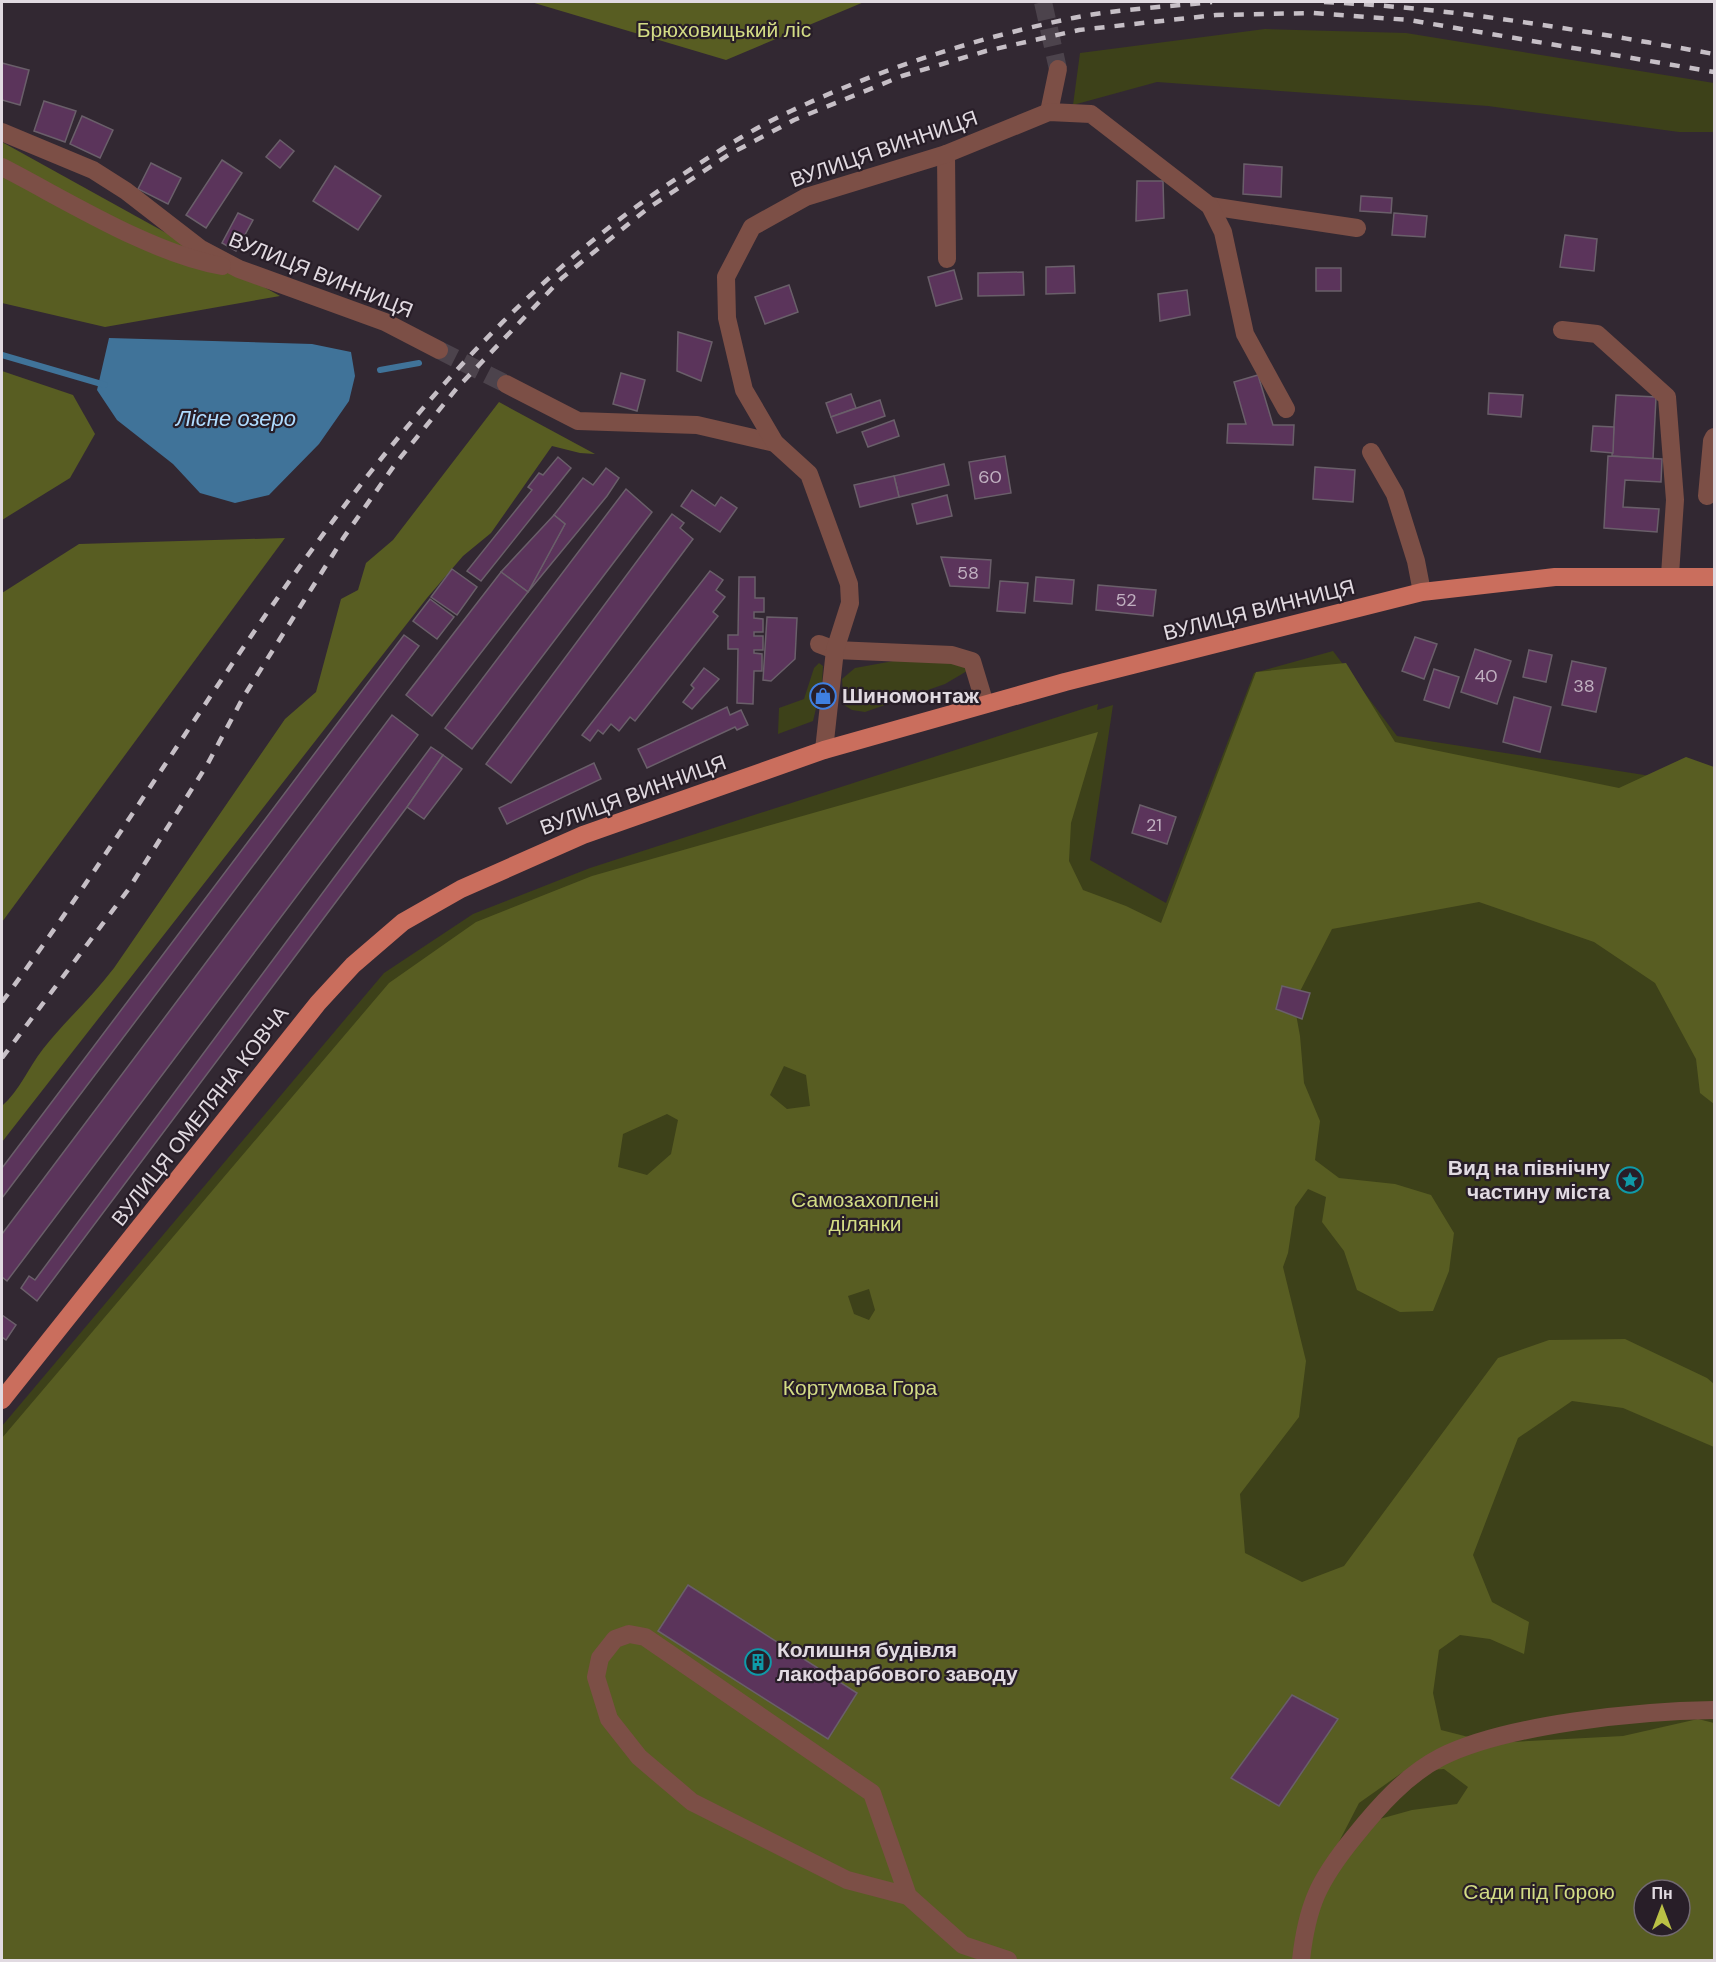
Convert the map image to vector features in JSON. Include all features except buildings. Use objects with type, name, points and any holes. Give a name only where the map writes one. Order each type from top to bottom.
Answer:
[{"type":"main road","name":"ВУЛИЦЯ ВИННИЦЯ","points":[[461,889],[583,835],[824,750],[986,704],[1422,592],[1555,577],[1670,575],[1714,577]]},
{"type":"main road","name":"ВУЛИЦЯ ОМЕЛЯНА КОВЧА","points":[[2,1400],[318,1003],[353,965],[403,922],[461,889]]},
{"type":"street","points":[[1049,112],[1058,69]]},
{"type":"street","name":"ВУЛИЦЯ ВИННИЦЯ","points":[[824,750],[827,647],[850,603],[849,584],[809,474],[775,443],[744,390],[727,318],[726,277],[752,227],[806,196],[946,154],[1049,112],[1091,114],[1210,206],[1223,232],[1245,334],[1286,409]]},
{"type":"street","name":"ВУЛИЦЯ ВИННИЦЯ","points":[[2,132],[93,170],[126,191],[201,249],[239,269],[385,322],[439,350]]},
{"type":"street","points":[[946,154],[947,259]]},
{"type":"street","points":[[2,167],[157,245],[196,262],[239,269]]},
{"type":"street","points":[[1210,206],[1357,228]]},
{"type":"street","points":[[1562,330],[1596,334],[1667,397],[1675,500],[1670,575]]},
{"type":"street","name":"ВУЛИЦЯ ВИННИЦЯ","points":[[506,384],[578,421],[697,425],[775,443]]},
{"type":"street","points":[[1675,500],[1711,496],[1714,437]]},
{"type":"street","points":[[1371,452],[1395,494],[1416,561],[1422,592]]},
{"type":"street","points":[[827,647],[952,655],[972,660],[986,704]]},
{"type":"street","points":[[908,1896],[872,1792],[645,1637],[629,1634],[615,1639],[600,1658],[596,1677],[609,1719],[639,1757],[692,1802],[847,1880],[908,1896],[963,1945],[1008,1960]]},
{"type":"street","points":[[1301,1960],[1305,1923],[1317,1890],[1336,1859],[1377,1807],[1440,1758],[1488,1738],[1572,1723],[1681,1710],[1714,1710]]},
{"type":"green space","name":"Брюховицький ліс","points":[[531,2],[864,2],[726,60]]},
{"type":"green space","points":[[1265,29],[1406,33],[1714,83],[1714,132],[1679,132],[1488,106],[1157,82],[1073,105],[1080,53]]},
{"type":"green space","points":[[2,142],[280,296],[105,327],[2,303]]},
{"type":"green space","points":[[2,371],[73,395],[95,434],[70,478],[2,520]]},
{"type":"green space","points":[[499,402],[595,454],[552,446],[491,533],[463,556],[427,598],[2,1142],[2,1106],[14,1093],[43,1049],[114,968],[285,719],[316,692],[341,599],[358,590],[366,563],[393,540]]},
{"type":"green space","points":[[285,538],[2,922],[2,593],[79,544]]},
{"type":"green space","name":"Кортумова Гора","points":[[1333,651],[1397,736],[1714,786],[1714,1960],[2,1960],[2,1426],[384,973],[473,914],[590,868],[1098,704],[1097,710],[1113,705],[1090,860],[1166,903],[1254,673]]},
{"type":"green space","points":[[899,660],[960,662],[967,671],[945,684],[865,712],[852,710],[844,705],[842,679],[855,668]]},
{"type":"green space","points":[[819,663],[823,666],[822,683],[813,721],[778,734],[779,708],[804,699],[814,668]]},
{"type":"green space","name":"Кортумова Гора","points":[[1346,663],[1395,742],[1619,788],[1686,757],[1714,767],[1714,1104],[1700,1093],[1696,1059],[1655,983],[1594,942],[1479,902],[1332,929],[1294,1003],[1300,1036],[1304,1083],[1320,1121],[1315,1160],[1339,1178],[1395,1184],[1431,1195],[1454,1233],[1449,1271],[1433,1311],[1400,1312],[1357,1290],[1344,1251],[1322,1222],[1326,1197],[1308,1189],[1295,1207],[1288,1253],[1283,1267],[1306,1361],[1299,1417],[1240,1494],[1245,1553],[1302,1582],[1344,1566],[1498,1358],[1549,1340],[1625,1339],[1707,1378],[1714,1384],[1714,1447],[1623,1408],[1572,1401],[1518,1438],[1473,1555],[1492,1602],[1529,1622],[1524,1654],[1490,1639],[1460,1635],[1439,1650],[1433,1693],[1441,1730],[1492,1743],[1623,1736],[1698,1719],[1714,1723],[1714,1960],[2,1960],[2,1438],[389,983],[476,922],[592,876],[1098,732],[1071,823],[1069,861],[1083,890],[1126,906],[1161,923],[1256,672]],"holes":[[[784,1066],[806,1075],[810,1106],[787,1109],[770,1095]],[[667,1114],[678,1120],[671,1154],[647,1175],[618,1167],[623,1134]],[[869,1289],[875,1310],[869,1320],[854,1314],[848,1296]],[[1444,1769],[1468,1787],[1457,1804],[1412,1810],[1376,1820],[1328,1863],[1359,1803],[1403,1772]]]},
{"type":"water","name":"Лісне озеро","points":[[109,338],[312,344],[351,352],[355,376],[349,401],[319,444],[269,495],[235,503],[200,493],[173,464],[117,420],[97,390]]},
{"type":"waterway","points":[[2,355],[105,385]]},
{"type":"waterway","points":[[380,370],[419,363]]},
{"type":"tunnel","points":[[1043,2],[1058,69]]},
{"type":"tunnel","points":[[439,350],[506,384]]},
{"type":"railway","points":[[2,1002],[80,892],[232,664],[310,552],[393,444],[483,343],[581,250],[691,169],[752,131],[825,96],[894,68],[965,45],[1073,18],[1107,12],[1212,2]]},
{"type":"railway","points":[[1324,2],[1471,15],[1714,54]]},
{"type":"railway","points":[[2,1058],[128,890],[207,765],[244,696],[344,537],[396,463],[457,388],[562,278],[647,209],[728,155],[794,120],[902,76],[986,51],[1079,30],[1216,15],[1313,13],[1409,20],[1714,72]]},
{"type":"place","name":"Шиномонтаж","points":[[823,696]]},
{"type":"place","name":"Вид на північну частину міста","points":[[1630,1180]]},
{"type":"place","name":"Колишня будівля лакофарбового заводу","points":[[758,1662]]},
{"type":"park label","name":"Самозахоплені ділянки","points":[[865,1212]]},
{"type":"park label","name":"Сади під Горою","points":[[1539,1892]]}]
